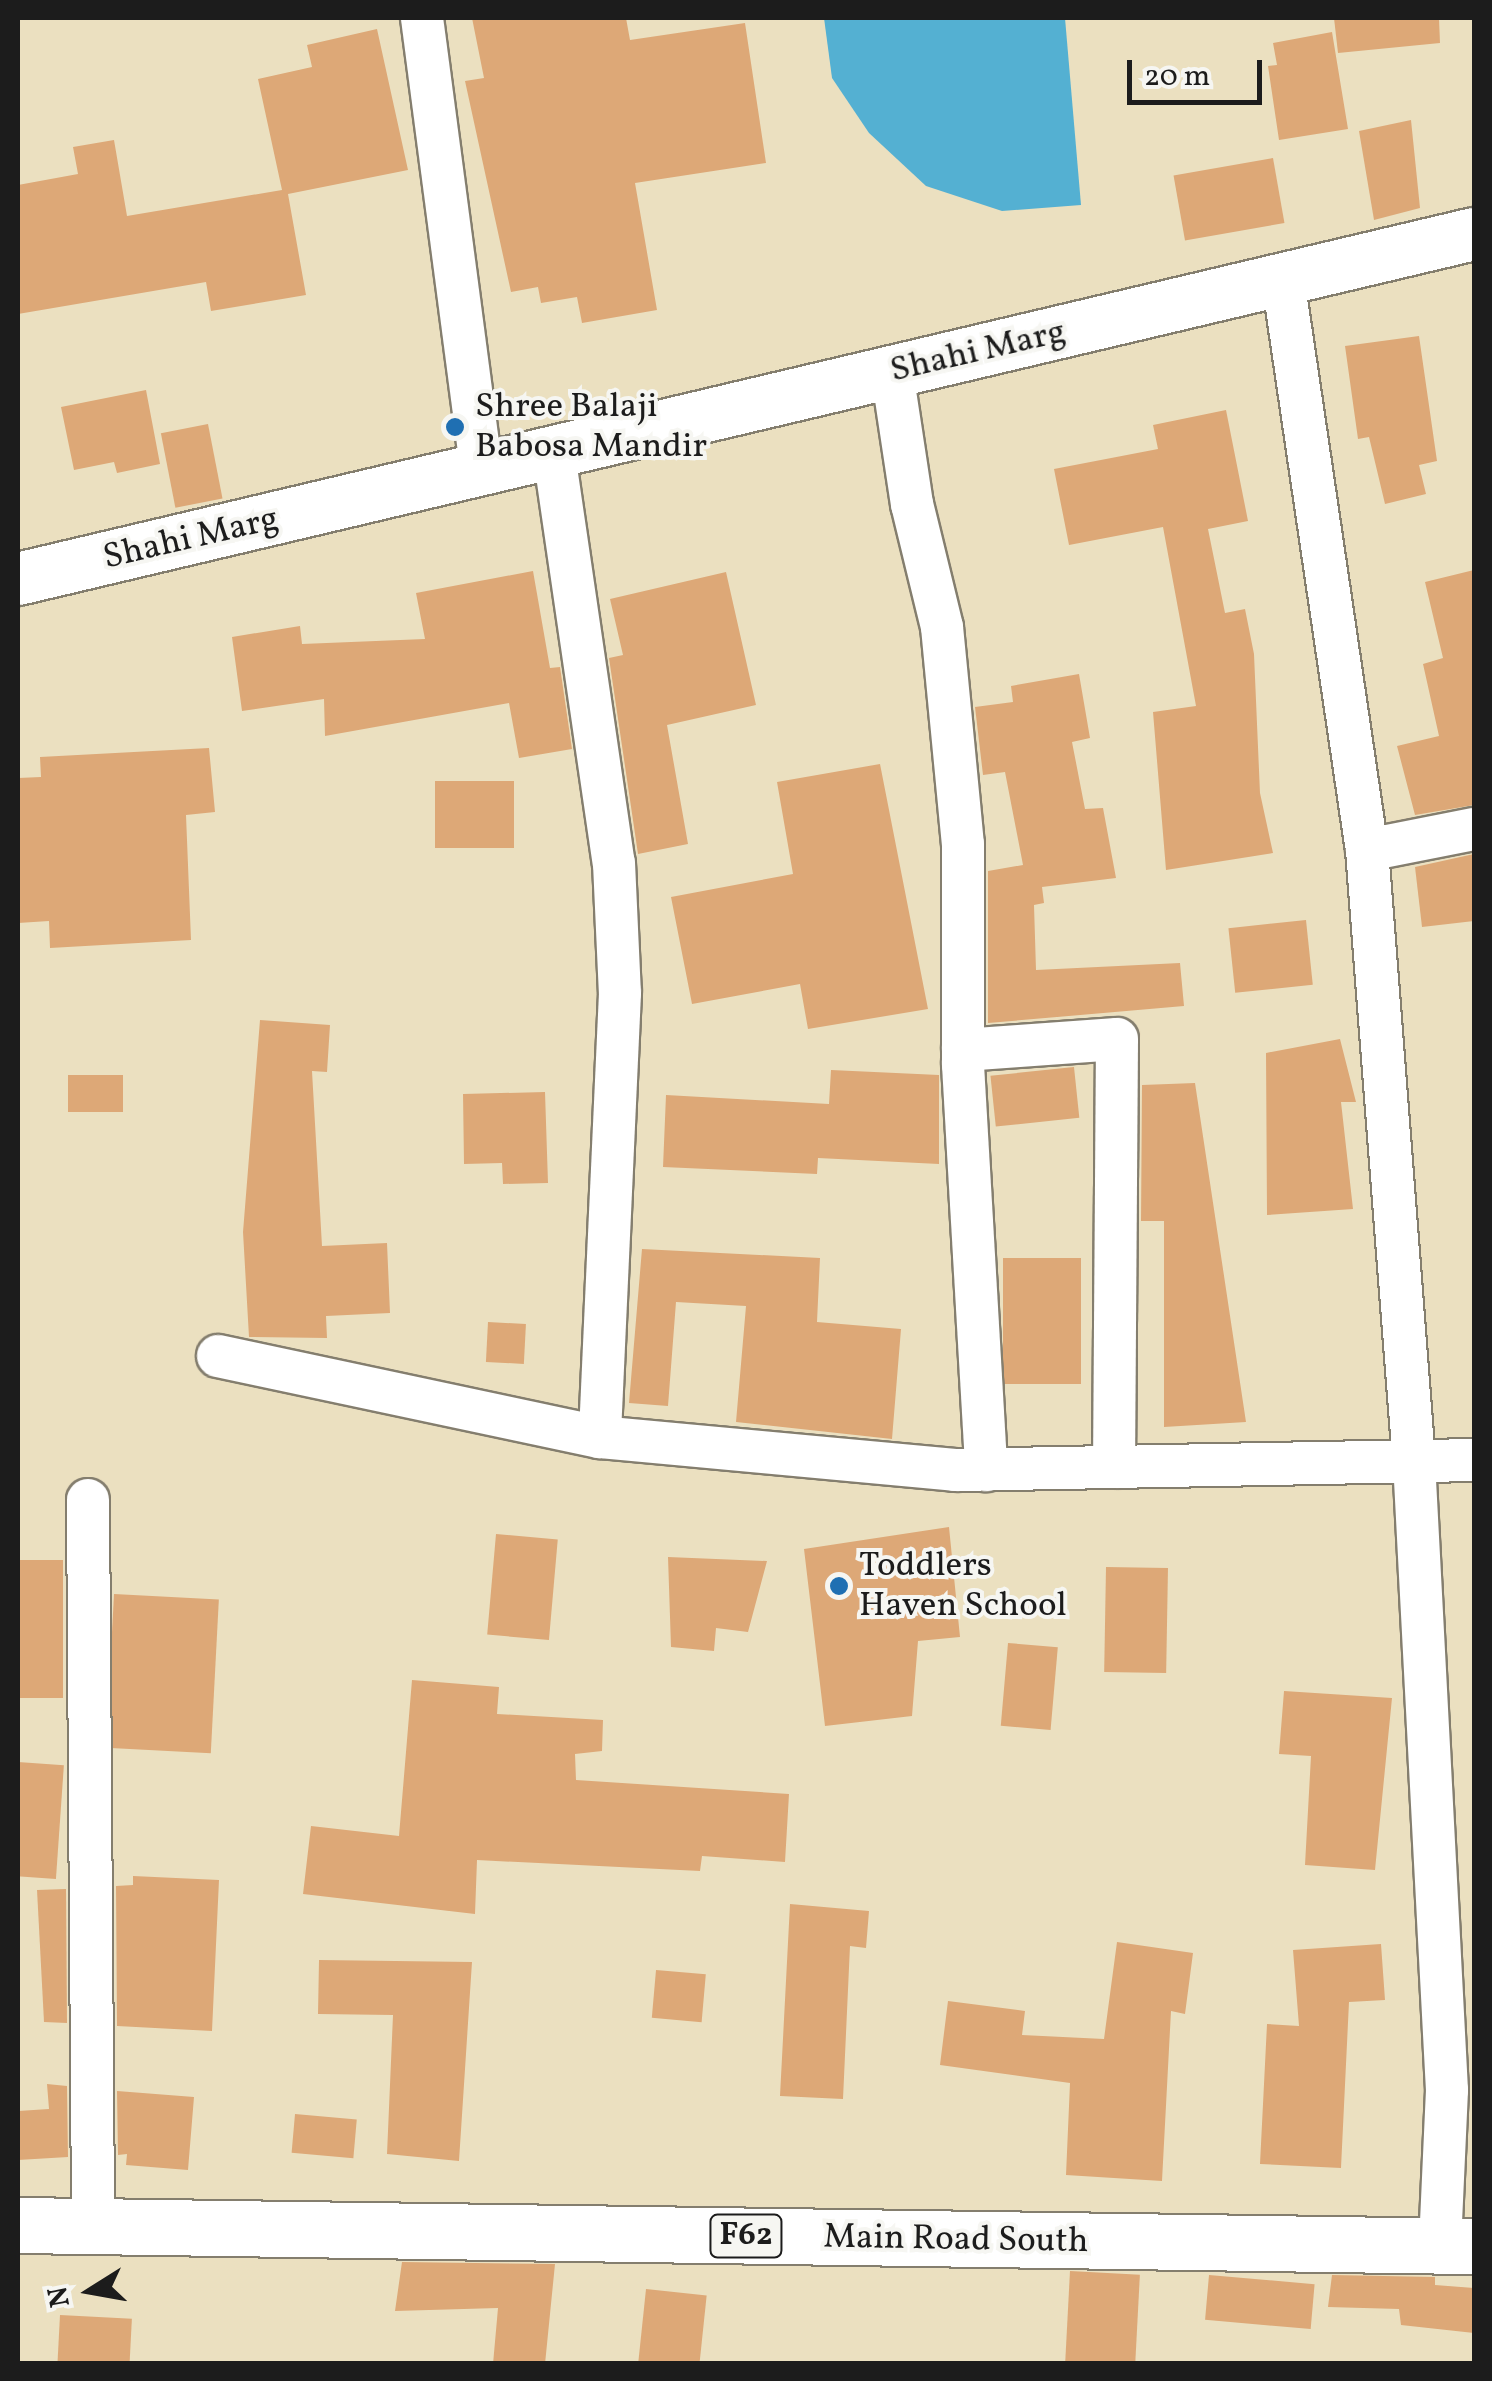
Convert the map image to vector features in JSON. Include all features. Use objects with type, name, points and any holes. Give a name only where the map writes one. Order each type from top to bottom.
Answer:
[{"type":"main road","name":"Main Road South","points":[[18,2225],[1457,2245]]},
{"type":"street","points":[[422,18],[482,473]]},
{"type":"street","name":"Shahi Marg","points":[[18,579],[482,473],[1474,234]]},
{"type":"street","points":[[1283,280],[1367,850],[1414,1461],[1457,2245]]},
{"type":"street","points":[[892,372],[947,677],[964,844],[964,1050],[986,1470]]},
{"type":"street","points":[[554,454],[614,863],[620,993],[600,1437]]},
{"type":"street","points":[[1367,850],[1474,829]]},
{"type":"street","points":[[964,1050],[1117,1040],[1114,1467]]},
{"type":"street","points":[[218,1356],[600,1437],[986,1470],[1474,1460]]},
{"type":"street","points":[[88,1500],[93,2225]]},
{"type":"water","points":[[824,18],[1065,18],[1081,205],[1002,211],[926,186],[869,133],[832,78]]},
{"type":"building","points":[[472,18],[626,18],[630,40],[745,23],[766,163],[635,183],[657,310],[582,323],[577,297],[541,303],[538,287],[511,292],[465,81],[484,78]]},
{"type":"building","points":[[1334,18],[1439,18],[1440,43],[1338,53]]},
{"type":"building","points":[[377,29],[408,170],[288,194],[306,295],[211,311],[206,282],[18,314],[18,185],[78,174],[73,147],[114,140],[127,216],[282,190],[258,79],[312,67],[307,45]]},
{"type":"building","points":[[1332,32],[1348,129],[1279,140],[1268,66],[1277,65],[1273,43]]},
{"type":"building","points":[[1411,120],[1420,208],[1374,220],[1359,131]]},
{"type":"building","points":[[1273,158],[1284,223],[1185,241],[1174,176]]},
{"type":"building","points":[[1419,336],[1437,461],[1419,465],[1426,494],[1385,504],[1369,437],[1358,439],[1345,346]]},
{"type":"building","points":[[146,390],[160,464],[117,473],[114,462],[74,470],[61,407]]},
{"type":"building","points":[[1226,410],[1248,521],[1208,529],[1225,613],[1245,609],[1254,654],[1260,793],[1273,853],[1166,870],[1153,712],[1196,706],[1163,527],[1069,545],[1054,469],[1158,449],[1153,425]]},
{"type":"building","points":[[208,424],[223,499],[175,508],[161,433]]},
{"type":"building","points":[[1474,570],[1474,805],[1415,815],[1397,746],[1439,736],[1423,664],[1443,658],[1425,582]]},
{"type":"building","points":[[533,571],[550,668],[560,667],[572,749],[519,758],[509,703],[325,736],[324,699],[242,711],[232,637],[300,626],[302,644],[425,639],[416,593]]},
{"type":"building","points":[[726,572],[756,705],[667,725],[688,844],[638,854],[609,658],[623,655],[610,599]]},
{"type":"building","points":[[1079,674],[1090,738],[1072,742],[1085,809],[1103,808],[1116,878],[1042,887],[1044,903],[1034,905],[1036,970],[1180,963],[1184,1006],[988,1023],[988,871],[1023,865],[1005,772],[983,775],[975,707],[1013,702],[1011,686]]},
{"type":"building","points":[[209,748],[215,812],[186,815],[191,940],[50,948],[49,921],[18,923],[18,778],[41,777],[40,757]]},
{"type":"building","points":[[880,764],[928,1009],[808,1029],[800,984],[692,1004],[671,897],[793,874],[777,782]]},
{"type":"building","points":[[435,781],[514,781],[514,848],[435,848]]},
{"type":"building","points":[[1474,854],[1474,921],[1422,927],[1415,867]]},
{"type":"building","points":[[1306,920],[1313,985],[1235,993],[1228,928]]},
{"type":"building","points":[[260,1020],[330,1025],[327,1072],[312,1071],[322,1246],[387,1243],[390,1313],[326,1316],[327,1338],[249,1337],[243,1232]]},
{"type":"building","points":[[1340,1039],[1356,1102],[1341,1102],[1353,1209],[1267,1215],[1266,1053]]},
{"type":"building","points":[[1074,1067],[1079,1118],[996,1127],[990,1076]]},
{"type":"building","points":[[831,1070],[939,1075],[939,1164],[818,1158],[817,1174],[663,1167],[666,1095],[829,1104]]},
{"type":"building","points":[[68,1075],[123,1075],[123,1112],[68,1112]]},
{"type":"building","points":[[1195,1083],[1246,1422],[1164,1427],[1164,1221],[1141,1221],[1142,1085]]},
{"type":"building","points":[[545,1092],[548,1183],[503,1184],[502,1163],[464,1164],[463,1094]]},
{"type":"building","points":[[642,1249],[820,1258],[817,1322],[901,1329],[892,1439],[736,1422],[746,1306],[676,1302],[668,1406],[629,1403]]},
{"type":"building","points":[[1003,1258],[1081,1258],[1081,1384],[1003,1384]]},
{"type":"building","points":[[488,1322],[526,1324],[524,1364],[486,1362]]},
{"type":"building","points":[[949,1527],[960,1637],[918,1641],[912,1716],[825,1726],[804,1549]]},
{"type":"building","points":[[496,1534],[558,1539],[549,1640],[487,1635]]},
{"type":"building","points":[[668,1557],[767,1561],[748,1632],[716,1628],[714,1651],[671,1647]]},
{"type":"building","points":[[18,1560],[63,1560],[63,1698],[18,1698]]},
{"type":"building","points":[[1106,1567],[1168,1568],[1166,1673],[1104,1672]]},
{"type":"building","points":[[114,1594],[219,1599],[211,1753],[106,1748]]},
{"type":"building","points":[[1008,1643],[1058,1647],[1051,1730],[1001,1726]]},
{"type":"building","points":[[412,1680],[499,1687],[497,1714],[603,1720],[602,1751],[575,1754],[576,1780],[789,1794],[785,1862],[702,1856],[700,1871],[477,1860],[475,1914],[303,1894],[311,1826],[399,1836]]},
{"type":"building","points":[[1284,1691],[1392,1698],[1375,1870],[1305,1865],[1311,1756],[1279,1754]]},
{"type":"building","points":[[18,1762],[64,1765],[56,1879],[18,1876]]},
{"type":"building","points":[[133,1876],[219,1880],[212,2031],[117,2026],[116,1886],[133,1885]]},
{"type":"building","points":[[66,1889],[67,2023],[44,2022],[37,1890]]},
{"type":"building","points":[[790,1904],[869,1911],[866,1948],[850,1946],[843,2099],[780,2096]]},
{"type":"building","points":[[1117,1942],[1193,1953],[1185,2014],[1171,2011],[1162,2181],[1066,2175],[1070,2083],[940,2065],[948,2001],[1025,2011],[1022,2035],[1104,2039]]},
{"type":"building","points":[[1381,1944],[1385,2000],[1349,2002],[1341,2168],[1260,2164],[1267,2024],[1299,2026],[1293,1950]]},
{"type":"building","points":[[319,1960],[472,1962],[459,2161],[387,2154],[393,2015],[318,2014]]},
{"type":"building","points":[[656,1970],[706,1974],[702,2022],[652,2018]]},
{"type":"building","points":[[47,2084],[67,2086],[68,2157],[18,2160],[18,2111],[49,2109]]},
{"type":"building","points":[[117,2091],[194,2097],[188,2170],[126,2165],[127,2154],[118,2155]]},
{"type":"building","points":[[295,2114],[357,2119],[353,2158],[292,2153]]},
{"type":"building","points":[[402,2262],[555,2264],[545,2364],[493,2364],[498,2308],[395,2311]]},
{"type":"building","points":[[1070,2271],[1140,2275],[1135,2364],[1065,2364]]},
{"type":"building","points":[[1209,2275],[1315,2284],[1311,2329],[1205,2320]]},
{"type":"building","points":[[1332,2275],[1435,2277],[1435,2285],[1474,2288],[1474,2333],[1401,2325],[1399,2309],[1328,2307]]},
{"type":"building","points":[[646,2289],[707,2295],[699,2364],[638,2364]]},
{"type":"building","points":[[60,2315],[132,2319],[130,2364],[57,2364]]},
{"type":"place","name":"Shree Balaji Babosa Mandir","points":[[455,427]]},
{"type":"place","name":"Toddlers Haven School","points":[[839,1586]]}]
